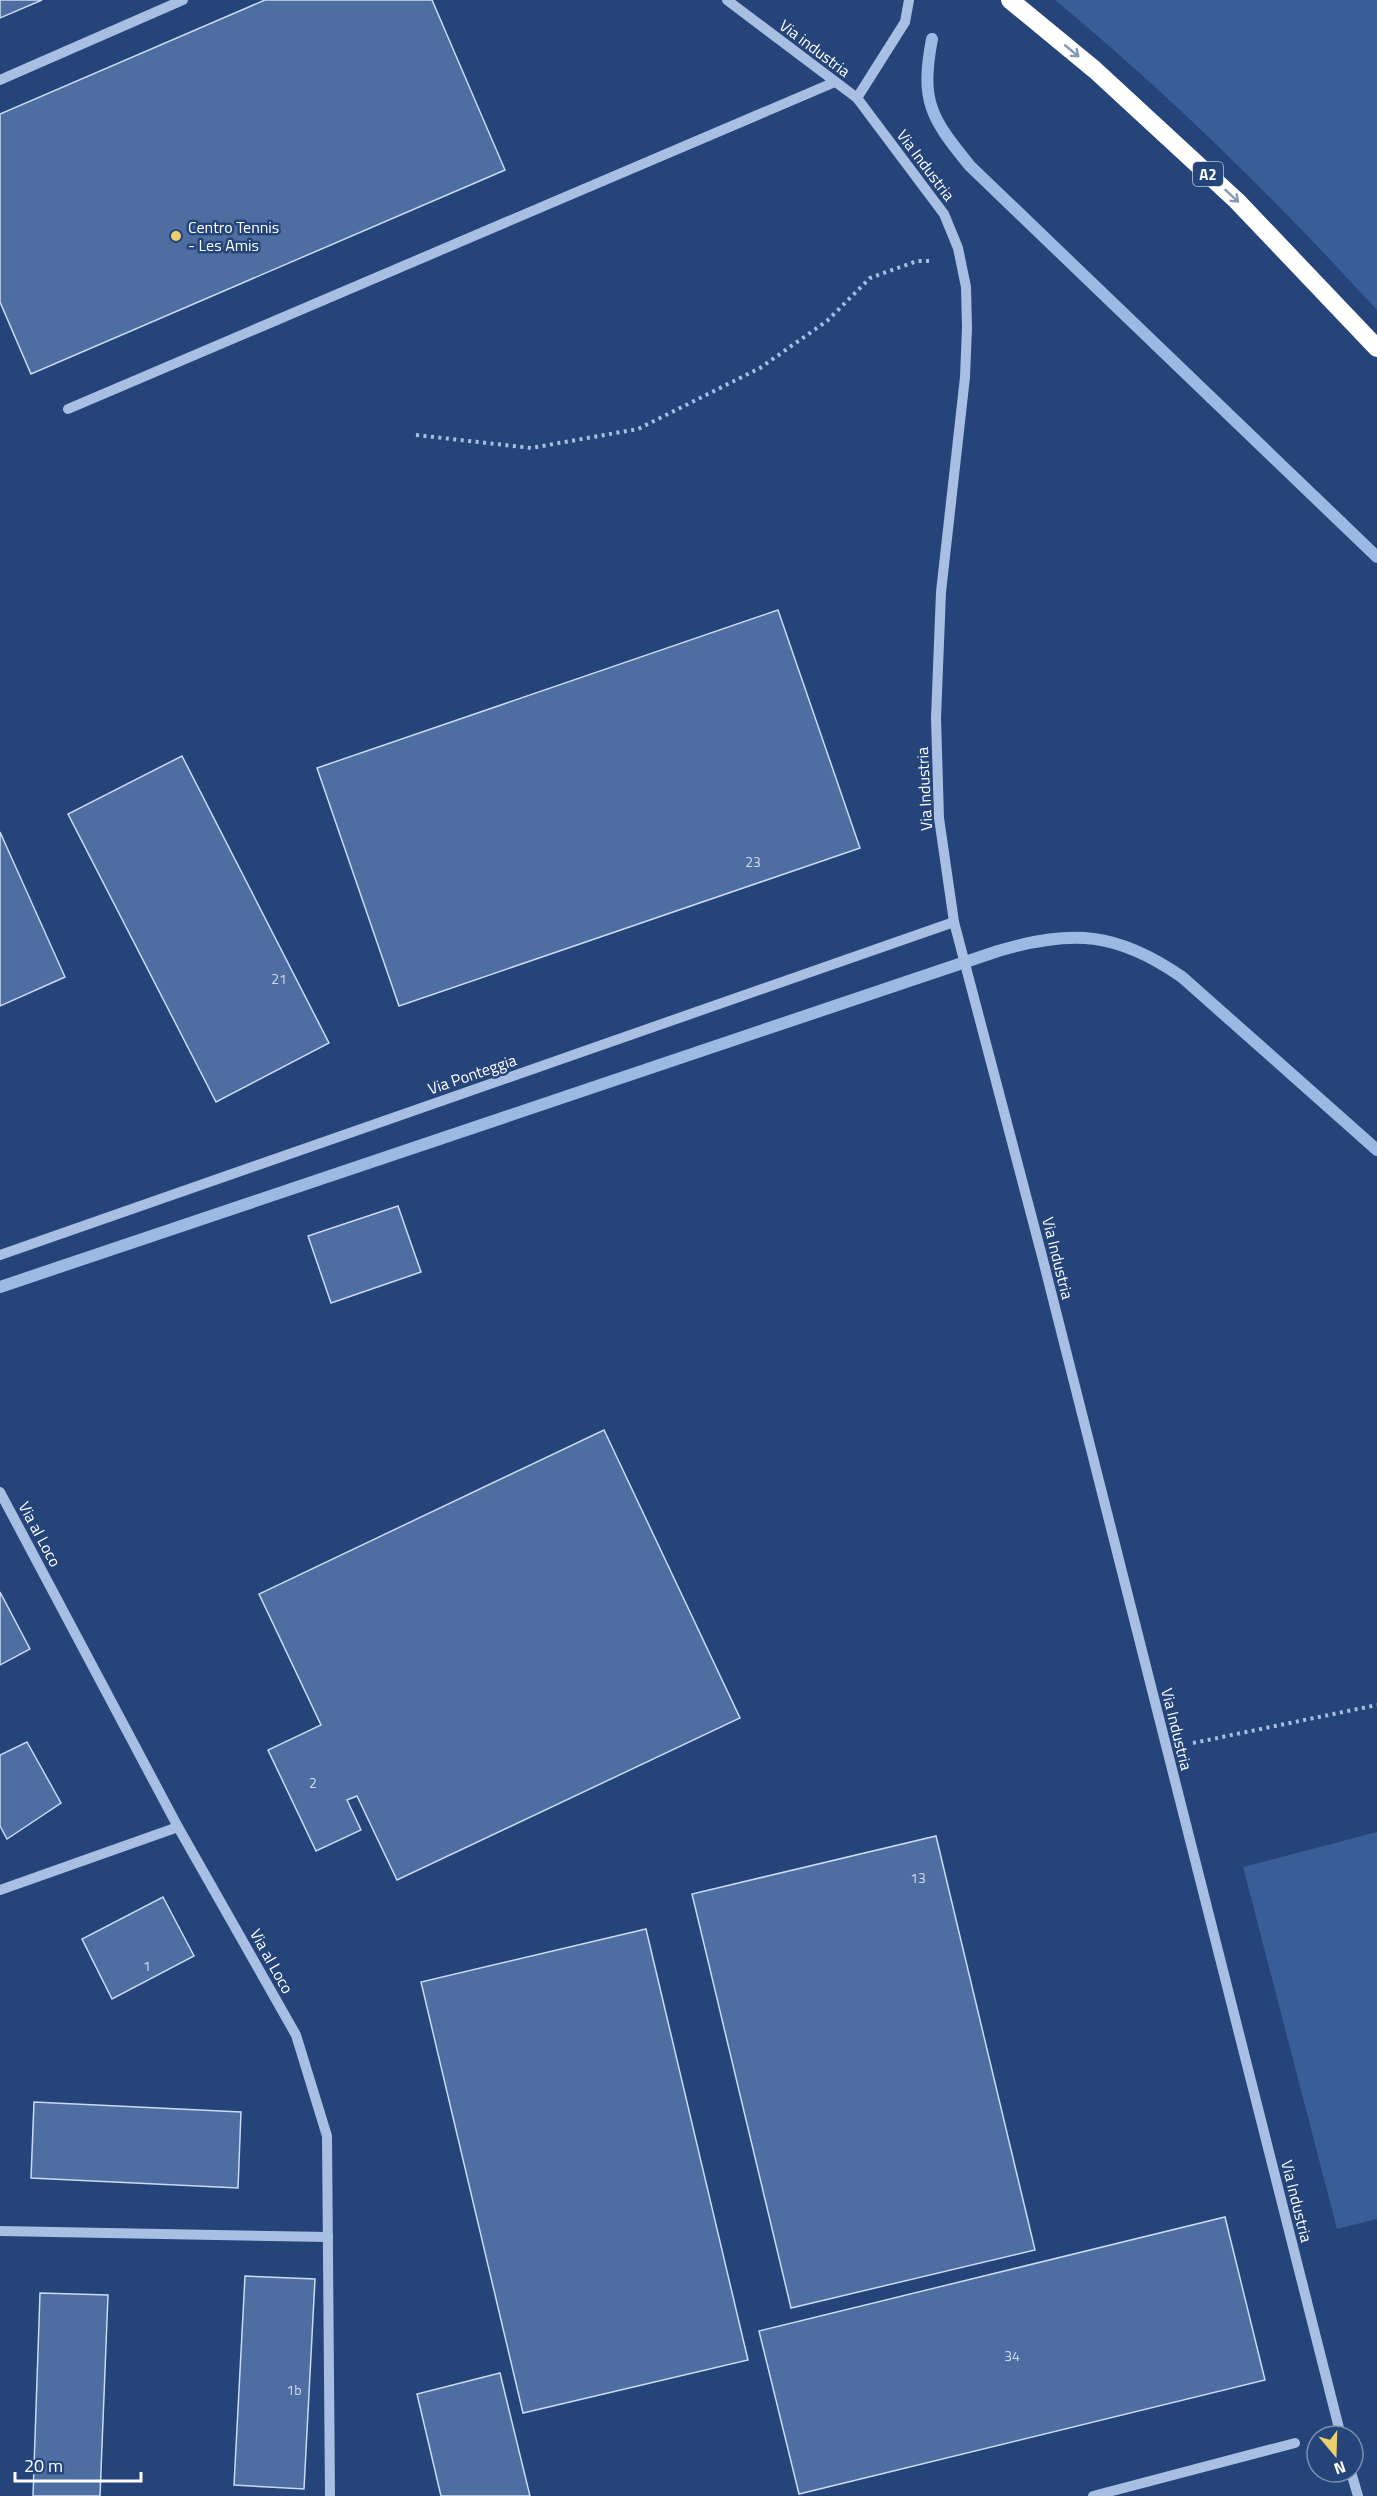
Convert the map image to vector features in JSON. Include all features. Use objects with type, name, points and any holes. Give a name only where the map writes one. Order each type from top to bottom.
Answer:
[{"type":"highway","name":"A2","points":[[1010,0],[1095,70],[1237,201],[1377,348]]},
{"type":"street","points":[[0,80],[183,0]]},
{"type":"street","name":"Via industria","points":[[727,0],[856,98]]},
{"type":"street","points":[[856,98],[905,22],[909,0]]},
{"type":"street","points":[[68,409],[835,82]]},
{"type":"street","name":"Via Industria","points":[[856,98],[944,214],[958,248],[966,287],[965,377],[941,592],[936,718],[939,818],[954,922],[1338,2424]]},
{"type":"street","name":"Via Ponteggia","points":[[0,1255],[954,922]]},
{"type":"street","name":"Via al Loco","points":[[2,1499],[178,1827],[296,2035],[327,2136],[330,2496]]},
{"type":"street","points":[[0,1890],[178,1827]]},
{"type":"street","points":[[0,2231],[328,2237]]},
{"type":"street","points":[[1093,2496],[1295,2443]]},
{"type":"path","points":[[416,435],[531,448],[638,429],[760,369],[827,321],[870,278],[917,261],[960,262]]},
{"type":"path","points":[[1167,1749],[1377,1705]]},
{"type":"shaded area","points":[[1055,0],[1377,0],[1377,310],[1221,149],[1140,73]]},
{"type":"shaded area","points":[[1377,1832],[1377,2219],[1337,2229],[1243,1867]]},
{"type":"building","points":[[0,0],[42,0],[0,18]]},
{"type":"building","name":"Centro Tennis - Les Amis","points":[[265,0],[432,0],[505,170],[31,374],[0,302],[0,114]]},
{"type":"building","points":[[778,610],[860,848],[399,1006],[317,768]]},
{"type":"building","points":[[182,756],[329,1043],[216,1102],[68,814]]},
{"type":"building","points":[[0,832],[65,977],[0,1006]]},
{"type":"building","points":[[398,1206],[421,1272],[331,1303],[308,1236]]},
{"type":"building","points":[[604,1430],[740,1718],[397,1880],[357,1796],[347,1800],[361,1830],[316,1851],[268,1750],[321,1725],[259,1594]]},
{"type":"building","points":[[0,1592],[30,1649],[0,1665]]},
{"type":"building","points":[[27,1742],[61,1803],[7,1839],[0,1826],[0,1755]]},
{"type":"building","points":[[936,1836],[1035,2250],[791,2308],[692,1894]]},
{"type":"building","points":[[163,1897],[194,1956],[112,1999],[82,1939]]},
{"type":"building","points":[[646,1929],[748,2360],[523,2413],[421,1982]]},
{"type":"building","points":[[34,2102],[241,2112],[238,2188],[31,2178]]},
{"type":"building","points":[[1225,2217],[1265,2380],[799,2494],[759,2331]]},
{"type":"building","points":[[245,2276],[315,2279],[304,2489],[234,2485]]},
{"type":"building","points":[[40,2293],[108,2295],[100,2496],[33,2496]]},
{"type":"building","points":[[500,2373],[530,2496],[441,2496],[417,2394]]},
{"type":"waterway","points":[[932,39],[927,79],[932,108],[946,135],[970,166],[1377,557]]},
{"type":"waterway","points":[[0,1287],[998,951],[1049,939],[1094,939],[1115,943],[1159,962],[1182,977],[1377,1150]]},
{"type":"place","name":"Centro Tennis - Les Amis","points":[[176,236]]}]
